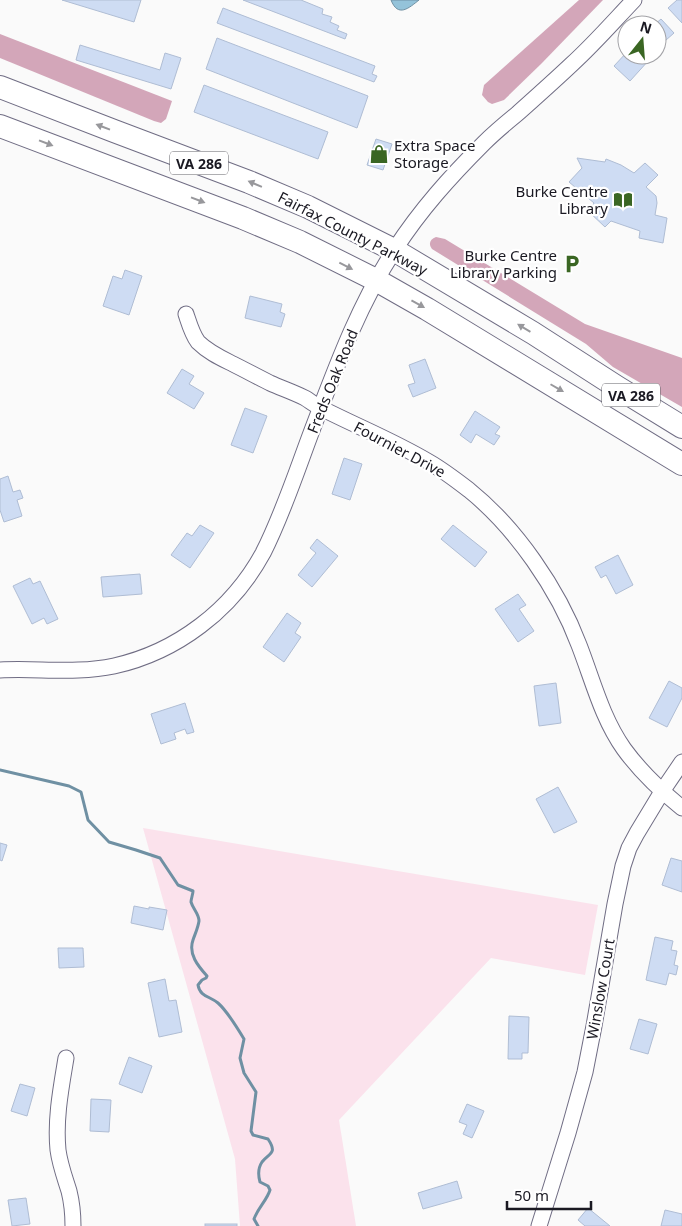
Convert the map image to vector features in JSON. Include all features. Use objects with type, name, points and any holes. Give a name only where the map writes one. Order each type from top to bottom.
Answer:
[{"type":"highway","name":"Fairfax County Parkway","points":[[0,87],[249,182],[308,207],[394,250],[533,333],[682,427]]},
{"type":"highway","name":"VA 286","points":[[0,126],[243,218],[300,242],[376,280],[427,309],[682,464]]},
{"type":"street","name":"Freds Oak Road","points":[[0,670],[82,670],[115,666],[138,659],[164,648],[202,625],[236,592],[263,552],[282,510],[338,363],[376,280],[413,221],[485,142],[575,61],[634,0]]},
{"type":"street","name":"Fournier Drive","points":[[186,314],[198,342],[212,353],[429,462],[449,475],[495,514],[530,555],[557,598],[579,644],[598,700],[611,728],[638,766],[682,808]]},
{"type":"street","name":"Winslow Court","points":[[539,1226],[585,1072],[614,904],[623,866],[637,832],[682,762]]},
{"type":"street","points":[[66,1058],[59,1100],[58,1136],[62,1170],[72,1209],[73,1226]]},
{"type":"shaded area","points":[[579,0],[603,0],[504,100],[492,104],[488,102],[482,95],[484,85]]},
{"type":"shaded area","points":[[0,34],[172,101],[166,119],[161,123],[154,121],[0,58]]},
{"type":"shaded area","points":[[436,237],[445,239],[585,324],[682,358],[682,407],[613,367],[586,344],[432,249],[430,242]]},
{"type":"shaded area","points":[[143,828],[598,905],[585,975],[491,958],[339,1120],[356,1226],[240,1226],[235,1159]]},
{"type":"water","points":[[391,0],[419,0],[408,8],[400,10],[397,9]]},
{"type":"building","points":[[62,0],[141,0],[134,22]]},
{"type":"building","points":[[243,0],[301,0],[323,9],[322,14],[332,17],[330,22],[339,26],[337,30],[347,34],[345,39]]},
{"type":"building","points":[[677,0],[682,0],[682,23],[668,8]]},
{"type":"building","points":[[223,8],[375,66],[372,74],[377,76],[374,82],[217,23]]},
{"type":"building","points":[[667,25],[674,33],[667,39]]},
{"type":"building","points":[[217,38],[368,96],[357,128],[206,69]]},
{"type":"building","points":[[80,45],[160,70],[165,53],[181,58],[171,89],[76,60]]},
{"type":"building","points":[[617,63],[617,65],[644,65],[630,81],[614,66]]},
{"type":"building","points":[[204,85],[328,132],[318,159],[194,112]]},
{"type":"building","name":"Extra Space Storage","points":[[376,139],[392,144],[383,170],[367,165]]},
{"type":"building","name":"Burke Centre Library","points":[[577,158],[605,162],[606,159],[634,173],[645,163],[658,175],[646,187],[656,196],[655,215],[667,218],[663,243],[639,238],[640,231],[611,221],[605,227],[588,211],[594,203],[569,182],[582,168]]},
{"type":"building","points":[[125,270],[142,276],[129,315],[103,306],[113,276],[122,279]]},
{"type":"building","points":[[250,296],[282,304],[280,312],[285,314],[281,327],[245,318]]},
{"type":"building","points":[[425,359],[436,388],[413,397],[408,385],[415,383],[409,365]]},
{"type":"building","points":[[182,369],[194,376],[189,384],[204,393],[194,409],[167,393]]},
{"type":"building","points":[[245,408],[267,416],[253,453],[231,445]]},
{"type":"building","points":[[475,411],[500,427],[495,434],[500,436],[494,445],[476,434],[471,443],[460,435]]},
{"type":"building","points":[[344,458],[362,464],[350,500],[332,494]]},
{"type":"building","points":[[8,476],[13,492],[20,490],[23,498],[17,500],[22,516],[4,522],[0,510],[0,479]]},
{"type":"building","points":[[200,525],[214,533],[190,568],[171,555],[187,533],[192,536]]},
{"type":"building","points":[[453,525],[487,552],[475,567],[441,539]]},
{"type":"building","points":[[317,539],[338,556],[312,587],[298,575],[316,553],[310,548]]},
{"type":"building","points":[[618,555],[633,585],[616,594],[606,575],[601,578],[595,567]]},
{"type":"building","points":[[140,574],[142,594],[103,597],[101,577]]},
{"type":"building","points":[[30,578],[33,584],[40,581],[58,619],[47,624],[44,618],[32,624],[13,586]]},
{"type":"building","points":[[518,594],[526,605],[519,609],[534,631],[518,642],[495,609]]},
{"type":"building","points":[[287,613],[301,623],[295,633],[301,637],[284,662],[263,647]]},
{"type":"building","points":[[669,681],[682,688],[682,698],[667,727],[649,718]]},
{"type":"building","points":[[556,683],[561,723],[539,726],[534,686]]},
{"type":"building","points":[[185,703],[194,732],[187,734],[185,729],[174,733],[176,739],[161,744],[151,714]]},
{"type":"building","points":[[558,787],[577,822],[554,833],[536,799]]},
{"type":"building","points":[[0,843],[7,845],[2,861],[0,860]]},
{"type":"building","points":[[671,858],[682,861],[682,892],[662,885]]},
{"type":"building","points":[[134,906],[167,910],[163,930],[131,923]]},
{"type":"building","points":[[655,937],[673,941],[671,950],[677,951],[674,965],[678,966],[676,975],[669,973],[666,985],[646,980]]},
{"type":"building","points":[[58,948],[83,948],[84,967],[59,968]]},
{"type":"building","points":[[165,979],[169,1001],[176,1000],[182,1032],[159,1037],[148,983]]},
{"type":"building","points":[[509,1016],[529,1017],[528,1053],[522,1053],[522,1059],[508,1059]]},
{"type":"building","points":[[639,1019],[657,1024],[648,1054],[630,1049]]},
{"type":"building","points":[[129,1057],[152,1066],[142,1093],[119,1084]]},
{"type":"building","points":[[20,1084],[35,1088],[27,1116],[11,1111]]},
{"type":"building","points":[[91,1099],[111,1100],[109,1132],[90,1131]]},
{"type":"building","points":[[467,1104],[484,1111],[472,1138],[463,1134],[467,1125],[459,1122]]},
{"type":"building","points":[[457,1181],[462,1198],[423,1209],[418,1193]]},
{"type":"building","points":[[26,1198],[30,1224],[12,1226],[8,1200]]},
{"type":"building","points":[[588,1208],[610,1226],[585,1226],[578,1220]]},
{"type":"building","points":[[665,1210],[682,1214],[682,1226],[661,1226]]},
{"type":"building","points":[[205,1224],[237,1224],[237,1226],[205,1226]]},
{"type":"waterway","points":[[0,770],[69,786],[81,792],[88,820],[109,842],[160,858],[178,885],[193,891],[191,902],[199,921],[192,950],[197,964],[207,976],[198,985],[199,989],[203,994],[221,1006],[244,1039],[240,1058],[244,1073],[256,1092],[251,1131],[253,1135],[268,1139],[272,1148],[271,1153],[262,1162],[259,1169],[260,1182],[268,1186],[270,1190],[254,1219],[258,1226]]},
{"type":"place","name":"Extra Space Storage","points":[[379,154]]},
{"type":"place","name":"Burke Centre Library","points":[[623,200]]},
{"type":"place","name":"Burke Centre Library Parking","points":[[572,264]]}]
